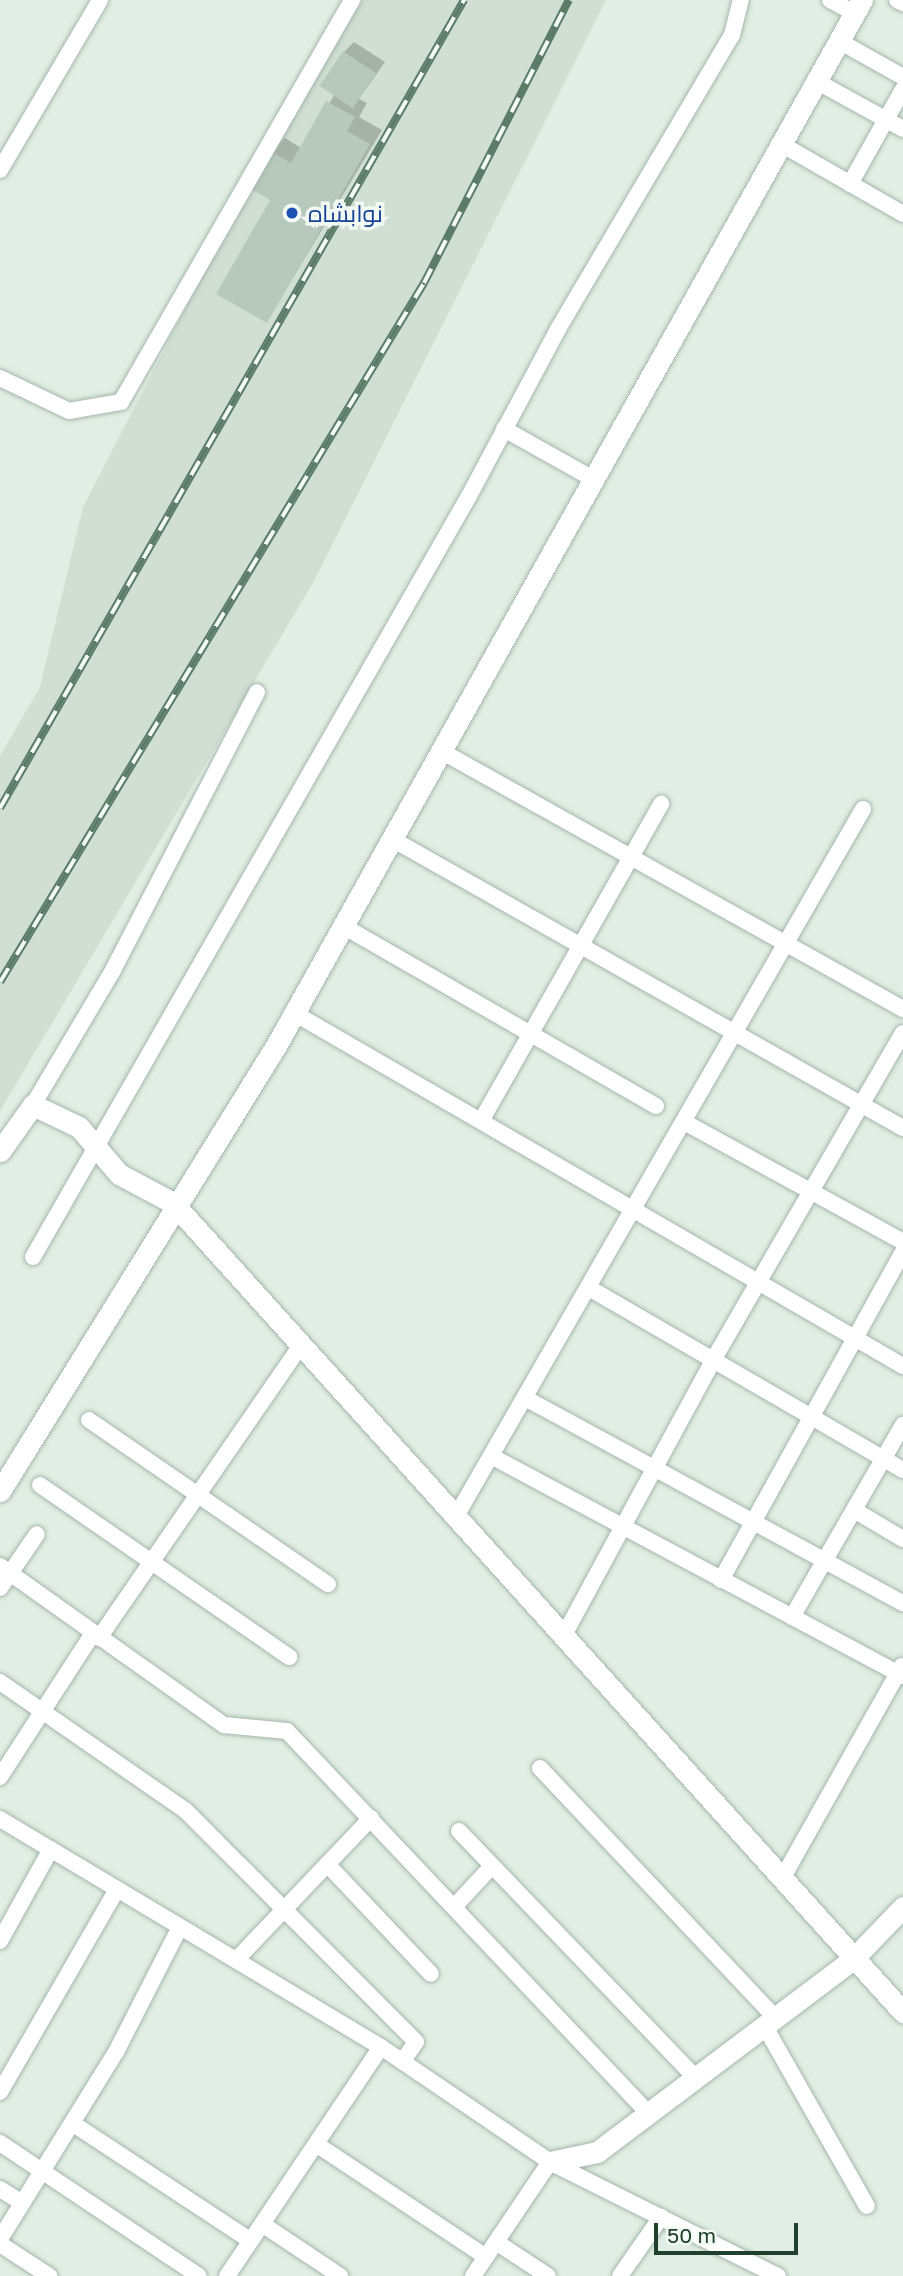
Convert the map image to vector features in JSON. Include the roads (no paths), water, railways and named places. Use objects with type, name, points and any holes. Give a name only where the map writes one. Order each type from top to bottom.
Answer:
[{"type":"street","points":[[0,170],[100,0]]},
{"type":"street","points":[[0,378],[69,411],[121,402],[352,0]]},
{"type":"street","points":[[33,1257],[688,101],[732,36],[741,0]]},
{"type":"street","points":[[0,1491],[173,1203],[294,1013],[858,7],[831,0]]},
{"type":"street","points":[[897,0],[903,3]]},
{"type":"street","points":[[839,41],[903,76]]},
{"type":"street","points":[[816,81],[903,129]]},
{"type":"street","points":[[849,184],[903,89]]},
{"type":"street","points":[[780,144],[903,214]]},
{"type":"street","points":[[504,429],[593,479]]},
{"type":"street","points":[[0,1151],[33,1105],[112,972],[257,692]]},
{"type":"street","points":[[441,751],[903,1009]]},
{"type":"street","points":[[481,1121],[661,804]]},
{"type":"street","points":[[455,1518],[738,1036],[863,809]]},
{"type":"street","points":[[391,839],[903,1128]]},
{"type":"street","points":[[343,926],[656,1106]]},
{"type":"street","points":[[294,1013],[903,1366]]},
{"type":"street","points":[[564,1635],[712,1362],[903,1033]]},
{"type":"street","points":[[33,1105],[79,1127],[119,1174],[173,1203],[299,1348],[564,1635],[903,2012]]},
{"type":"street","points":[[686,1123],[903,1242]]},
{"type":"street","points":[[721,1580],[903,1251]]},
{"type":"street","points":[[589,1288],[712,1362],[903,1470]]},
{"type":"street","points":[[0,1777],[44,1707],[151,1563],[299,1348]]},
{"type":"street","points":[[525,1398],[826,1558],[903,1603]]},
{"type":"street","points":[[89,1420],[328,1584]]},
{"type":"street","points":[[792,1617],[903,1425]]},
{"type":"street","points":[[492,1455],[721,1580],[901,1672],[783,1877]]},
{"type":"street","points":[[40,1485],[289,1657]]},
{"type":"street","points":[[854,1510],[903,1539]]},
{"type":"street","points":[[0,1588],[5,1569],[37,1534]]},
{"type":"street","points":[[5,1569],[224,1725],[287,1731],[648,2112]]},
{"type":"street","points":[[0,1682],[44,1707],[185,1811],[416,2042],[402,2062]]},
{"type":"street","points":[[541,1768],[769,2021],[867,2206]]},
{"type":"street","points":[[236,1960],[371,1818]]},
{"type":"street","points":[[0,1819],[381,2048],[550,2162],[778,2276]]},
{"type":"street","points":[[459,1831],[695,2077]]},
{"type":"street","points":[[0,1941],[51,1849]]},
{"type":"street","points":[[327,1864],[431,1974]]},
{"type":"street","points":[[454,1907],[492,1866]]},
{"type":"street","points":[[0,2092],[117,1889]]},
{"type":"street","points":[[473,2276],[550,2162],[597,2152],[854,1958],[903,1906]]},
{"type":"street","points":[[49,2276],[0,2242],[72,2123],[180,1927]]},
{"type":"street","points":[[227,2276],[381,2048]]},
{"type":"street","points":[[72,2123],[251,2241]]},
{"type":"street","points":[[0,2143],[199,2276]]},
{"type":"street","points":[[316,2144],[486,2257]]},
{"type":"street","points":[[0,2189],[22,2203]]},
{"type":"street","points":[[620,2276],[661,2217]]},
{"type":"street","points":[[262,2224],[340,2276]]},
{"type":"street","points":[[496,2242],[548,2276]]},
{"type":"railway","points":[[0,808],[464,0]]},
{"type":"railway","points":[[0,982],[424,283],[569,0]]},
{"type":"place","name":"نوابشاہ","points":[[292,213]]}]
